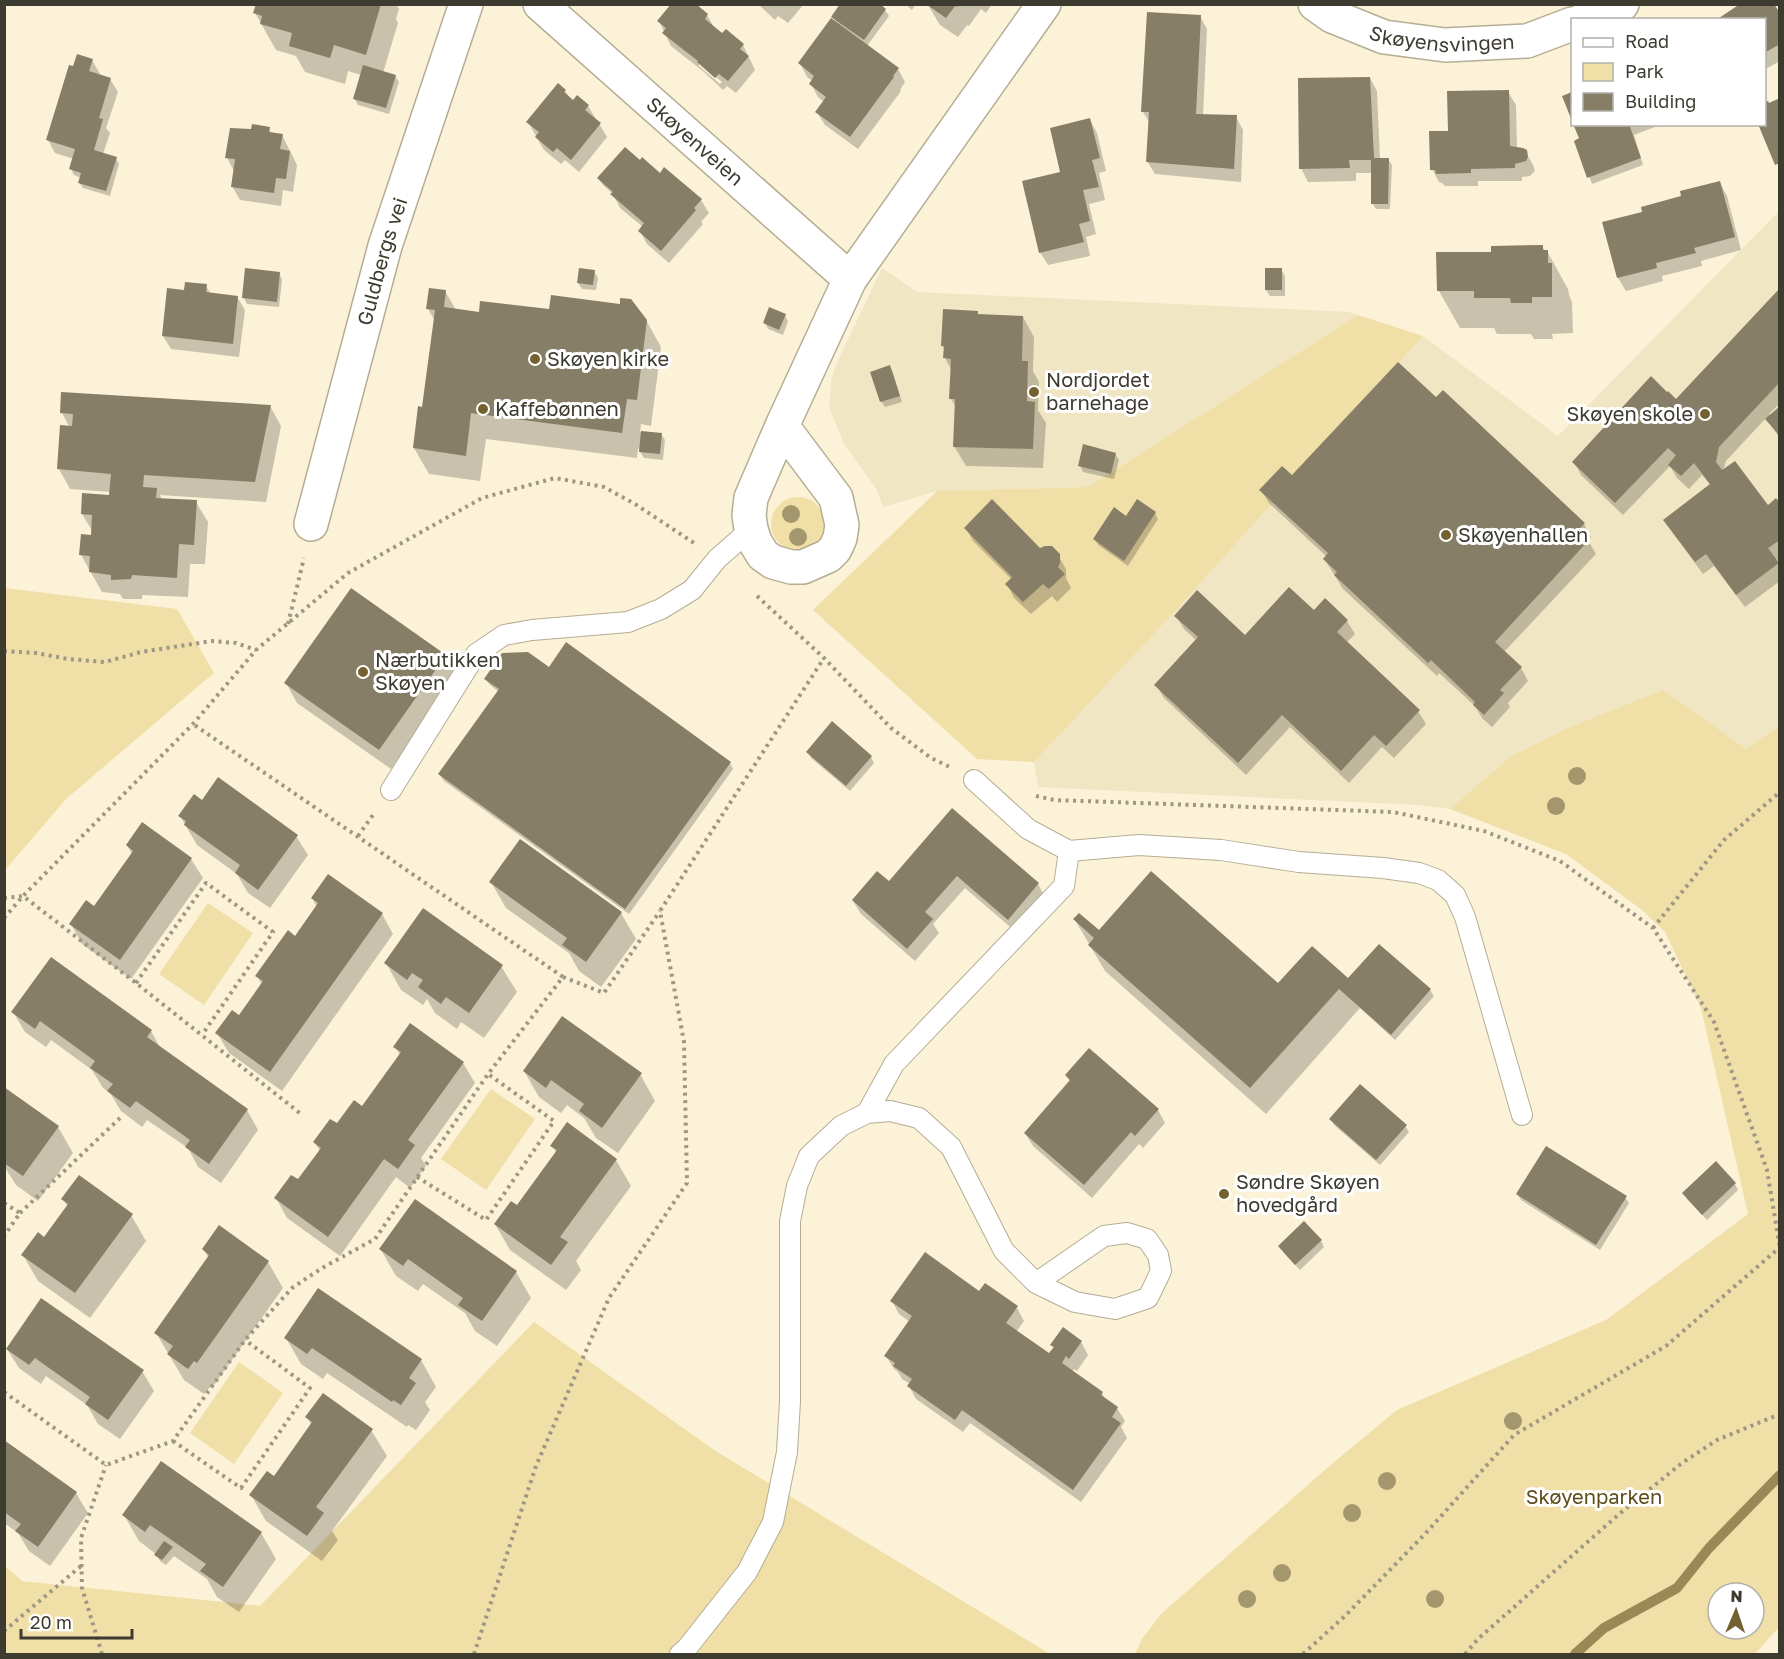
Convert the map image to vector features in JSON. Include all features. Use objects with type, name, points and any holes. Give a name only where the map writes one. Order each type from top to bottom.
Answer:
[{"type":"street","name":"Guldbergs vei","points":[[312,524],[385,246],[466,4]]},
{"type":"street","name":"Skøyenveien","points":[[540,4],[850,279]]},
{"type":"street","points":[[782,426],[836,498],[842,525],[835,549],[828,556],[803,567],[791,567],[773,562],[763,555],[751,530],[749,515],[751,498],[782,426],[850,279],[1044,4]]},
{"type":"street","name":"Skøyensvingen","points":[[1315,4],[1332,16],[1384,37],[1445,45],[1527,41],[1571,24]]},
{"type":"street","points":[[1588,18],[1622,4]]},
{"type":"lane","points":[[392,790],[476,654],[504,636],[532,630],[628,622],[661,609],[692,590],[717,559],[751,530]]},
{"type":"lane","points":[[974,780],[1028,828],[1069,851],[1139,845],[1221,850],[1299,862],[1383,868],[1419,873],[1438,880],[1455,896],[1465,917],[1522,1115]]},
{"type":"lane","points":[[867,1113],[894,1064],[1064,886],[1069,851]]},
{"type":"lane","points":[[680,1654],[747,1572],[773,1522],[787,1442],[790,1401],[790,1221],[797,1186],[809,1156],[841,1126],[867,1113],[890,1111],[919,1118],[951,1147],[1004,1251],[1036,1283],[1075,1302],[1115,1309],[1148,1298],[1161,1271],[1158,1255],[1147,1239],[1127,1233],[1104,1236],[1036,1283]]},
{"type":"path","points":[[4,918],[193,724],[256,650],[348,573],[483,498],[555,478],[604,487],[635,504],[717,559],[824,658],[891,728],[931,758],[974,780]]},
{"type":"path","points":[[288,624],[312,524]]},
{"type":"path","points":[[4,651],[105,662],[141,652],[212,641],[236,643],[256,650]]},
{"type":"path","points":[[193,724],[562,977],[604,993],[824,658]]},
{"type":"path","points":[[1653,928],[1724,840],[1779,792]]},
{"type":"path","points":[[1032,794],[1054,800],[1393,812],[1484,831],[1560,861],[1653,928],[1714,1022],[1767,1170],[1779,1248],[1666,1346],[1514,1435],[1425,1534],[1345,1616],[1303,1654]]},
{"type":"path","points":[[136,983],[206,884],[273,932],[202,1035]]},
{"type":"path","points":[[4,898],[23,896],[301,1114]]},
{"type":"path","points":[[474,1654],[536,1466],[609,1298],[687,1183],[684,1042],[660,911]]},
{"type":"path","points":[[106,1465],[173,1441],[245,1340],[292,1288],[322,1268],[375,1239],[488,1074],[562,977]]},
{"type":"path","points":[[417,1177],[486,1220],[554,1120],[488,1074]]},
{"type":"path","points":[[4,1236],[20,1213],[120,1118]]},
{"type":"path","points":[[4,1203],[20,1213]]},
{"type":"path","points":[[173,1441],[241,1488],[310,1388],[245,1340]]},
{"type":"path","points":[[4,1392],[106,1465]]},
{"type":"path","points":[[1465,1654],[1478,1639],[1609,1522],[1682,1463],[1717,1440],[1779,1414]]},
{"type":"path","points":[[102,1654],[82,1588],[81,1538],[106,1465]]},
{"type":"path","points":[[4,1631],[82,1566]]},
{"type":"shaded area","points":[[1779,211],[1779,726],[1746,750],[1510,757],[1450,809],[1418,805],[1038,787],[1034,762],[1423,336],[1558,436]]},
{"type":"shaded area","name":"Nordjordet barnehage","points":[[882,268],[917,292],[1349,312],[1358,315],[1088,487],[937,491],[883,507],[877,490],[844,444],[829,407],[832,376]]},
{"type":"green space","points":[[1358,315],[1423,336],[1175,611],[1034,762],[977,759],[813,610],[937,491],[1088,487]]},
{"type":"green space","points":[[793,497],[803,497],[813,501],[821,509],[825,524],[821,539],[813,547],[803,551],[793,551],[783,547],[775,539],[771,529],[771,519],[775,509],[783,501]]},
{"type":"green space","points":[[5,588],[177,609],[214,673],[67,798],[5,870]]},
{"type":"green space","name":"Skøyenparken","points":[[1663,690],[1746,749],[1779,726],[1779,1627],[1755,1654],[1135,1654],[1142,1639],[1161,1614],[1334,1462],[1397,1410],[1606,1320],[1748,1214],[1701,1008],[1665,932],[1642,910],[1566,854],[1450,809],[1510,757],[1568,728]]},
{"type":"green space","points":[[208,903],[253,933],[204,1005],[159,974]]},
{"type":"green space","points":[[491,1089],[535,1119],[486,1190],[441,1159]]},
{"type":"green space","points":[[534,1322],[714,1450],[1050,1654],[5,1654],[4,1565],[22,1581],[260,1606]]},
{"type":"green space","points":[[239,1362],[283,1393],[234,1464],[190,1433]]},
{"type":"building","points":[[256,4],[381,4],[366,55],[334,45],[330,58],[289,46],[292,33],[260,24],[262,16],[253,13]]},
{"type":"building","points":[[671,4],[696,4],[708,14],[705,19],[722,33],[726,29],[744,44],[740,49],[749,56],[728,81],[719,74],[715,78],[698,61],[662,33],[666,28],[657,21]]},
{"type":"building","points":[[840,4],[880,4],[886,9],[864,40],[831,17]]},
{"type":"building","points":[[926,4],[959,4],[946,18]]},
{"type":"building","points":[[1740,4],[1774,4],[1780,13],[1780,44],[1766,52],[1766,18],[1719,18]]},
{"type":"building","points":[[1147,12],[1201,15],[1196,114],[1237,115],[1234,169],[1146,162],[1149,112],[1141,112]]},
{"type":"building","points":[[831,18],[899,68],[850,137],[815,112],[826,97],[809,84],[814,76],[798,63]]},
{"type":"building","points":[[77,54],[93,59],[89,71],[111,78],[99,118],[103,119],[94,150],[117,157],[106,191],[78,183],[81,173],[69,169],[75,149],[46,140],[69,65],[73,66]]},
{"type":"building","points":[[363,65],[396,75],[386,108],[353,99]]},
{"type":"building","points":[[1370,77],[1374,158],[1389,158],[1388,204],[1371,204],[1371,160],[1349,160],[1350,168],[1299,169],[1298,78]]},
{"type":"building","points":[[558,83],[573,100],[577,95],[589,105],[585,110],[601,123],[571,160],[557,148],[553,152],[535,137],[539,132],[526,122]]},
{"type":"building","points":[[1509,90],[1510,146],[1527,150],[1526,161],[1515,164],[1515,168],[1471,169],[1471,173],[1436,174],[1435,170],[1430,170],[1429,131],[1448,131],[1447,91]]},
{"type":"building","points":[[1571,92],[1571,118],[1562,96]]},
{"type":"building","points":[[1780,98],[1780,163],[1775,165],[1759,126],[1766,126],[1766,102],[1769,103]]},
{"type":"building","points":[[1090,118],[1100,158],[1092,160],[1099,187],[1083,190],[1090,221],[1079,224],[1084,242],[1039,253],[1022,181],[1060,172],[1050,128]]},
{"type":"building","points":[[252,124],[270,127],[269,132],[283,134],[280,149],[290,151],[286,179],[276,178],[274,193],[231,187],[235,159],[225,158],[230,128],[251,129]]},
{"type":"building","points":[[1574,126],[1630,126],[1641,158],[1587,178],[1574,141],[1579,138]]},
{"type":"building","points":[[625,147],[640,160],[642,157],[660,173],[664,167],[702,199],[694,208],[696,210],[661,251],[638,231],[644,223],[610,194],[613,192],[597,178]]},
{"type":"building","points":[[1720,181],[1735,237],[1694,248],[1696,253],[1656,263],[1657,268],[1617,278],[1602,222],[1642,212],[1641,207],[1681,196],[1680,191]]},
{"type":"building","points":[[1543,245],[1543,250],[1548,250],[1548,263],[1552,263],[1552,297],[1532,297],[1532,303],[1511,303],[1510,298],[1474,298],[1474,291],[1437,291],[1436,252],[1491,252],[1491,246]]},
{"type":"building","points":[[245,268],[280,272],[277,302],[242,298]]},
{"type":"building","points":[[579,268],[595,270],[593,285],[577,283]]},
{"type":"building","points":[[1265,268],[1282,268],[1282,290],[1265,290]]},
{"type":"building","points":[[185,282],[207,284],[206,292],[238,296],[233,344],[162,336],[167,288],[184,290]]},
{"type":"building","name":"Skøyen kirke","points":[[429,288],[446,290],[444,307],[479,312],[480,301],[549,309],[551,295],[620,304],[620,298],[631,299],[647,320],[637,400],[627,399],[622,433],[471,413],[466,456],[413,448],[418,406],[422,407],[435,310],[426,309]]},
{"type":"building","points":[[1780,288],[1780,382],[1719,447],[1716,462],[1722,470],[1735,461],[1768,505],[1776,498],[1780,503],[1780,540],[1768,548],[1779,563],[1736,595],[1706,554],[1695,562],[1663,520],[1710,484],[1694,463],[1681,476],[1668,465],[1676,455],[1668,448],[1615,503],[1572,462],[1651,376],[1676,399]]},
{"type":"building","points":[[769,307],[786,314],[779,330],[763,323]]},
{"type":"building","points":[[943,309],[978,311],[978,314],[1023,316],[1022,361],[1028,361],[1027,401],[1035,402],[1033,449],[953,447],[955,399],[949,399],[951,359],[943,358],[944,346],[941,346]]},
{"type":"building","name":"Skøyenhallen","points":[[1398,362],[1436,397],[1443,390],[1585,523],[1578,530],[1589,540],[1495,642],[1522,667],[1500,690],[1504,693],[1484,715],[1473,705],[1475,702],[1431,660],[1428,663],[1334,575],[1337,572],[1323,559],[1328,553],[1259,490],[1282,466],[1292,475]]},
{"type":"building","points":[[890,365],[900,396],[880,402],[870,372]]},
{"type":"building","points":[[61,392],[271,405],[255,482],[144,475],[143,487],[157,488],[156,498],[197,500],[194,545],[179,544],[177,578],[132,575],[131,579],[111,580],[111,575],[89,572],[90,556],[79,555],[81,534],[91,535],[92,515],[81,514],[82,493],[109,495],[111,474],[57,469],[60,425],[72,426],[73,414],[60,413]]},
{"type":"building","points":[[1780,406],[1780,436],[1765,419]]},
{"type":"building","points":[[641,431],[662,433],[660,454],[639,452]]},
{"type":"building","points":[[1083,444],[1116,453],[1111,474],[1078,466]]},
{"type":"building","points":[[992,499],[1040,548],[1052,546],[1060,554],[1058,567],[1065,574],[1049,589],[1043,584],[1023,602],[1005,584],[1012,577],[964,528]]},
{"type":"building","points":[[1137,499],[1156,512],[1124,561],[1093,539],[1114,507],[1126,516]]},
{"type":"building","points":[[1289,587],[1314,610],[1325,598],[1348,620],[1337,632],[1420,710],[1386,746],[1374,735],[1341,771],[1282,715],[1238,763],[1154,685],[1198,637],[1174,616],[1197,590],[1245,635]]},
{"type":"building","points":[[351,588],[446,655],[379,750],[284,683]]},
{"type":"building","points":[[566,642],[731,762],[625,909],[438,774],[499,689],[484,679],[502,653],[528,652],[549,667]]},
{"type":"building","points":[[832,721],[872,756],[846,786],[806,752]]},
{"type":"building","points":[[218,777],[298,835],[258,890],[235,873],[240,865],[184,825],[186,821],[178,816],[194,794],[202,800]]},
{"type":"building","points":[[952,808],[1039,883],[1008,920],[957,876],[925,912],[933,919],[907,949],[852,900],[877,871],[889,881]]},
{"type":"building","points":[[142,822],[192,858],[120,960],[69,924],[86,900],[94,906],[133,851],[126,845]]},
{"type":"building","points":[[520,839],[622,912],[586,962],[562,945],[567,938],[489,882]]},
{"type":"building","points":[[1151,871],[1278,983],[1312,946],[1348,978],[1379,944],[1431,989],[1391,1035],[1339,989],[1250,1088],[1088,945],[1094,938],[1073,919],[1079,913],[1099,930]]},
{"type":"building","points":[[328,874],[383,913],[270,1072],[215,1033],[232,1010],[239,1015],[263,981],[255,976],[288,930],[295,936],[318,903],[311,898]]},
{"type":"building","points":[[423,908],[503,965],[469,1013],[446,997],[441,1004],[418,987],[423,980],[412,973],[407,980],[384,963]]},
{"type":"building","points":[[51,957],[152,1030],[147,1037],[248,1109],[209,1164],[185,1147],[190,1140],[136,1101],[130,1108],[107,1091],[113,1084],[90,1068],[95,1061],[40,1021],[35,1029],[11,1012]]},
{"type":"building","points":[[562,1016],[642,1073],[602,1128],[579,1111],[584,1104],[551,1080],[546,1088],[523,1071]]},
{"type":"building","points":[[410,1023],[464,1062],[408,1140],[415,1145],[398,1169],[384,1159],[328,1237],[274,1198],[291,1175],[298,1179],[321,1148],[313,1142],[330,1119],[337,1123],[354,1100],[362,1106],[401,1052],[393,1047]]},
{"type":"building","points":[[1089,1048],[1159,1109],[1135,1136],[1131,1132],[1084,1185],[1024,1133],[1070,1080],[1065,1075]]},
{"type":"building","points":[[1360,1084],[1407,1125],[1376,1160],[1329,1119]]},
{"type":"building","points":[[4,1087],[59,1126],[23,1176],[4,1163]]},
{"type":"building","points":[[567,1122],[617,1159],[560,1237],[568,1242],[551,1265],[494,1224],[511,1201],[517,1205],[557,1150],[550,1146]]},
{"type":"building","points":[[1546,1146],[1627,1196],[1596,1245],[1516,1194]]},
{"type":"building","points":[[1716,1161],[1736,1183],[1702,1215],[1682,1193]]},
{"type":"building","points":[[79,1175],[133,1214],[75,1293],[21,1255],[38,1232],[44,1237],[68,1204],[61,1199]]},
{"type":"building","points":[[415,1199],[517,1271],[482,1321],[458,1305],[463,1298],[408,1259],[403,1266],[379,1249]]},
{"type":"building","points":[[1304,1221],[1322,1240],[1295,1265],[1278,1246]]},
{"type":"building","points":[[219,1225],[269,1261],[197,1363],[194,1361],[188,1369],[167,1354],[173,1346],[154,1333],[209,1255],[202,1249]]},
{"type":"building","points":[[925,1252],[979,1291],[985,1283],[1018,1306],[1006,1323],[1049,1353],[1054,1347],[1050,1345],[1063,1327],[1082,1341],[1069,1359],[1066,1356],[1062,1363],[1103,1392],[1101,1395],[1118,1407],[1112,1417],[1121,1423],[1073,1490],[962,1410],[955,1420],[907,1386],[912,1379],[893,1366],[895,1363],[884,1356],[912,1316],[890,1301]]},
{"type":"building","points":[[318,1288],[422,1359],[409,1378],[416,1383],[401,1405],[393,1400],[392,1402],[312,1348],[307,1354],[284,1338]]},
{"type":"building","points":[[41,1298],[144,1370],[108,1420],[85,1404],[90,1397],[35,1358],[29,1365],[6,1349]]},
{"type":"building","points":[[323,1393],[373,1429],[316,1507],[324,1513],[307,1536],[249,1495],[267,1471],[274,1476],[312,1422],[305,1417]]},
{"type":"building","points":[[4,1440],[77,1492],[38,1547],[15,1531],[21,1524],[4,1512]]},
{"type":"building","points":[[161,1461],[262,1532],[223,1587],[200,1571],[206,1564],[150,1525],[145,1532],[122,1515]]},
{"type":"building","points":[[164,1541],[173,1547],[162,1560],[154,1555]]},
{"type":"waterway","points":[[1575,1654],[1604,1628],[1677,1588],[1709,1548],[1780,1475]]},
{"type":"place","name":"Skøyen kirke","points":[[535,359]]},
{"type":"place","name":"Nordjordet barnehage","points":[[1034,392]]},
{"type":"place","name":"Kaffebønnen","points":[[483,409]]},
{"type":"place","name":"Skøyen skole","points":[[1705,414]]},
{"type":"place","name":"Skøyenhallen","points":[[1446,535]]},
{"type":"place","name":"Nærbutikken Skøyen","points":[[363,672]]},
{"type":"place","name":"Søndre Skøyen hovedgård","points":[[1224,1194]]}]
